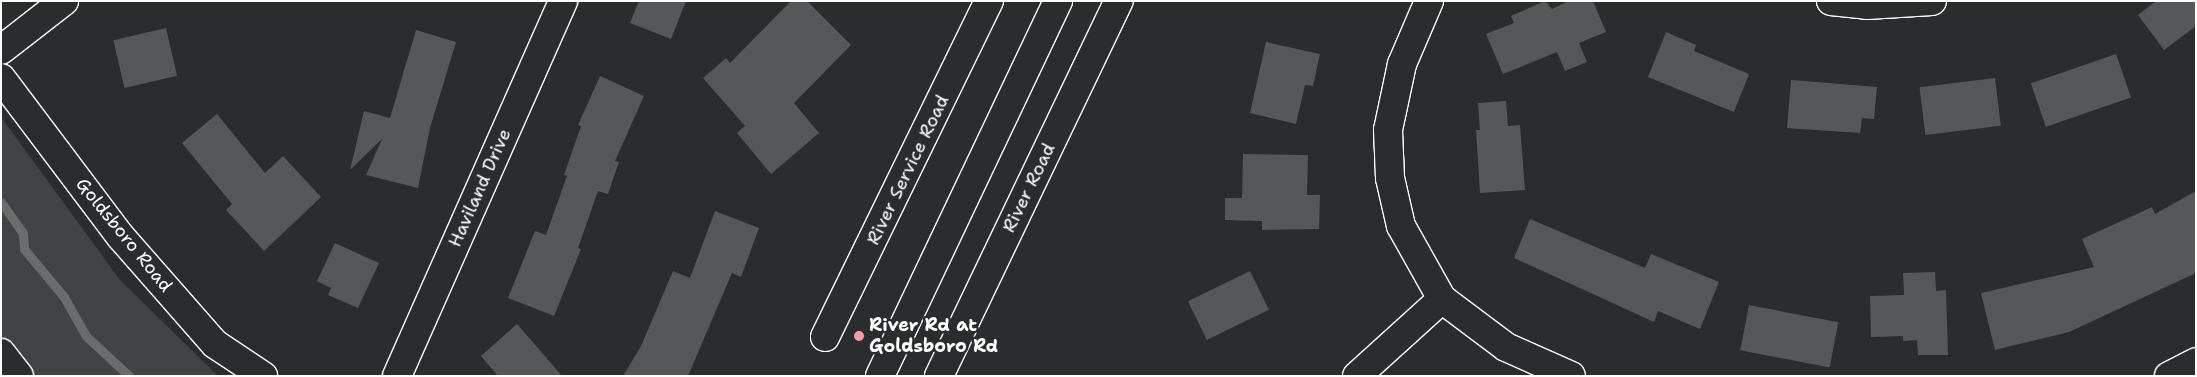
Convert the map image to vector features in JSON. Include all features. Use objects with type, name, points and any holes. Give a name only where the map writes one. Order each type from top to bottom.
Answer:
[{"type":"street","points":[[1,50],[64,1]]},
{"type":"street","name":"Haviland Drive","points":[[397,376],[563,1]]},
{"type":"street","name":"River Service Road","points":[[825,337],[989,1]]},
{"type":"street","points":[[880,376],[1058,1]]},
{"type":"street","name":"River Road","points":[[939,376],[1119,1]]},
{"type":"street","points":[[1429,1],[1402,64],[1388,130],[1390,178],[1401,226],[1442,299],[1506,347],[1571,376]]},
{"type":"street","points":[[1831,1],[1867,5],[1932,1]]},
{"type":"street","name":"Goldsboro Road","points":[[1,78],[134,252],[215,344],[263,376]]},
{"type":"street","points":[[1357,376],[1442,299]]},
{"type":"street","points":[[945,376],[969,315]]},
{"type":"street","points":[[1,353],[19,376]]},
{"type":"street","points":[[2169,376],[2196,362]]},
{"type":"shaded area","points":[[1,117],[120,280],[218,376],[19,376],[1,353]]},
{"type":"building","points":[[639,1],[686,1],[671,39],[630,23]]},
{"type":"building","points":[[791,1],[807,1],[851,45],[794,103],[819,133],[771,174],[737,133],[745,126],[703,78],[726,58],[730,63]]},
{"type":"building","points":[[1545,1],[1552,9],[1569,1],[1593,1],[1606,32],[1579,43],[1587,62],[1565,71],[1557,52],[1503,74],[1486,34],[1514,23],[1511,16]]},
{"type":"building","points":[[2156,1],[2196,1],[2196,26],[2164,50],[2138,15]]},
{"type":"building","points":[[166,28],[177,76],[124,88],[113,40]]},
{"type":"building","points":[[416,30],[456,42],[430,128],[418,188],[366,175],[382,139],[350,170],[364,111],[390,118]]},
{"type":"building","points":[[1666,32],[1696,45],[1694,51],[1749,74],[1734,112],[1648,77]]},
{"type":"building","points":[[1266,42],[1320,54],[1313,86],[1305,85],[1296,124],[1250,113]]},
{"type":"building","points":[[2116,54],[2131,97],[2046,127],[2031,83]]},
{"type":"building","points":[[600,76],[644,96],[615,161],[619,162],[608,194],[598,191],[578,248],[581,249],[554,316],[508,298],[535,231],[546,235],[567,176],[564,175],[581,126],[578,125]]},
{"type":"building","points":[[1995,78],[2001,126],[1925,135],[1920,87]]},
{"type":"building","points":[[1791,80],[1877,87],[1874,119],[1862,118],[1860,133],[1787,128]]},
{"type":"building","points":[[1506,101],[1508,126],[1520,125],[1525,190],[1480,193],[1476,130],[1480,130],[1478,103]]},
{"type":"building","points":[[217,114],[265,173],[283,156],[321,197],[264,251],[226,210],[232,204],[182,143]]},
{"type":"building","points":[[1243,154],[1308,155],[1307,195],[1320,195],[1319,229],[1262,230],[1262,221],[1225,220],[1225,198],[1242,198]]},
{"type":"building","points":[[2196,191],[2196,273],[2069,332],[1995,350],[1981,293],[2094,267],[2082,239],[2152,207],[2155,214]]},
{"type":"building","points":[[715,211],[759,228],[741,277],[732,273],[688,376],[623,376],[641,346],[673,271],[690,278]]},
{"type":"building","points":[[1530,219],[1645,268],[1651,254],[1719,282],[1700,329],[1658,311],[1654,322],[1514,258]]},
{"type":"building","points":[[335,243],[379,263],[358,308],[328,295],[331,288],[317,281]]},
{"type":"building","points":[[1250,271],[1269,310],[1207,340],[1188,301]]},
{"type":"building","points":[[1935,272],[1936,291],[1946,290],[1948,355],[1918,355],[1917,340],[1903,341],[1903,336],[1871,337],[1870,296],[1904,295],[1903,273]]},
{"type":"building","points":[[1749,305],[1838,322],[1830,368],[1740,350]]},
{"type":"building","points":[[517,324],[562,376],[498,376],[481,356]]},
{"type":"waterway","points":[[1,202],[23,233],[24,249],[64,297],[86,336],[129,376]]},
{"type":"place","name":"River Rd at Goldsboro Rd","points":[[859,336]]}]
